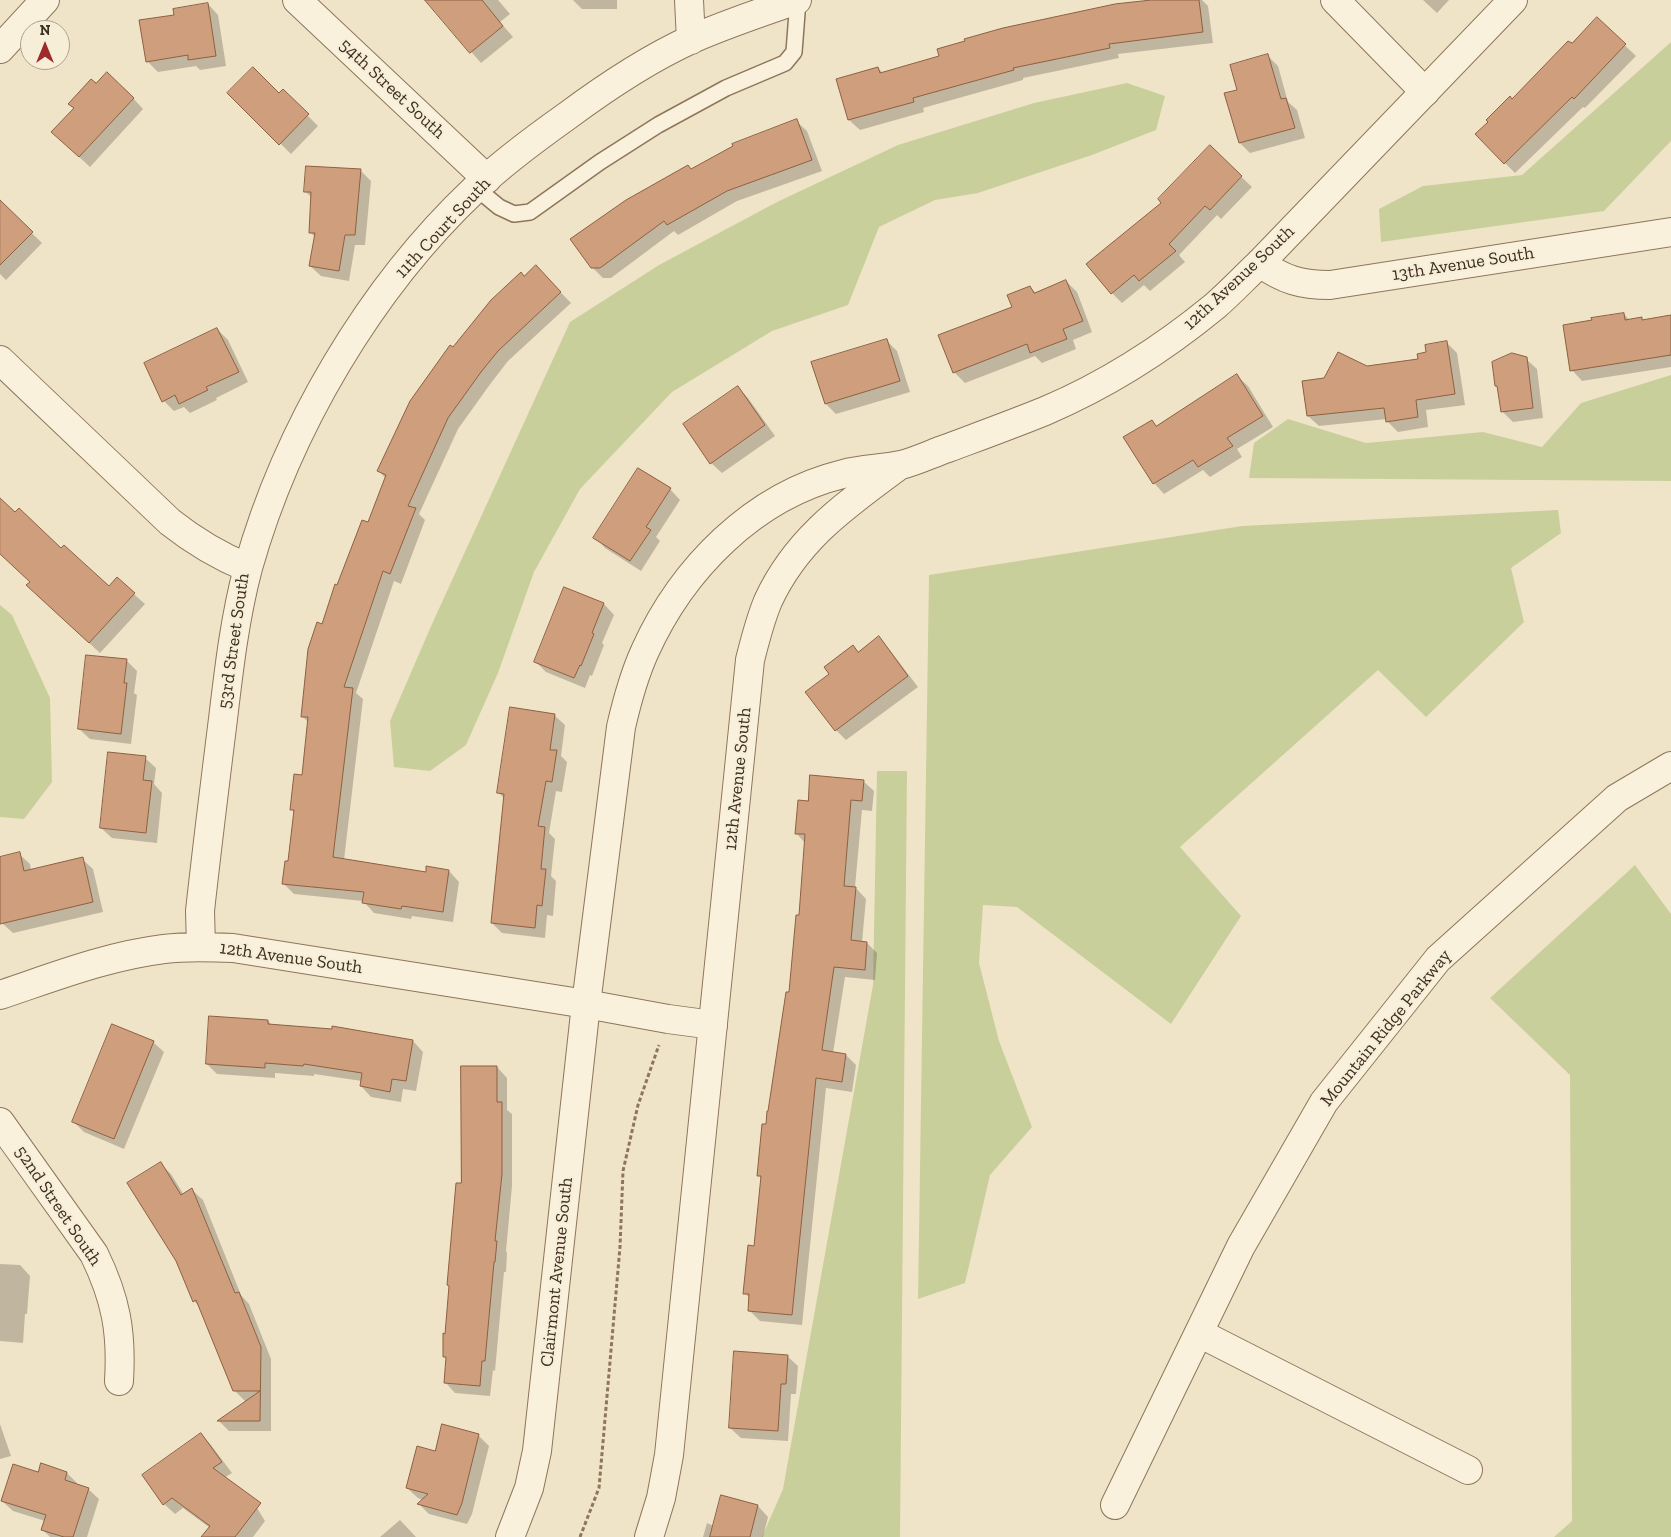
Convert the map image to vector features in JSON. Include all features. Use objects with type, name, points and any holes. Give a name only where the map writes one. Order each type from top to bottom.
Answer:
[{"type":"street","points":[[0,49],[45,0]]},
{"type":"street","name":"54th Street South","points":[[297,0],[481,184]]},
{"type":"street","points":[[690,0],[691,40]]},
{"type":"street","name":"11th Court South","points":[[248,568],[285,466],[344,352],[408,262],[441,224],[481,184],[536,138],[638,68],[691,40],[744,18],[798,0]]},
{"type":"street","points":[[1335,0],[1425,92]]},
{"type":"street","name":"12th Avenue South","points":[[586,1004],[621,727],[631,689],[644,652],[662,617],[684,584],[704,560],[744,522],[770,504],[814,483],[842,474],[901,465],[1047,410],[1092,388],[1154,352],[1217,304],[1260,263],[1513,0]]},
{"type":"street","name":"13th Avenue South","points":[[1260,263],[1282,277],[1295,282],[1312,285],[1330,285],[1671,232]]},
{"type":"street","name":"53rd Street South","points":[[0,360],[170,522],[208,548],[248,568],[232,645],[200,911],[201,946]]},
{"type":"street","name":"12th Avenue South","points":[[0,995],[96,962],[166,948],[201,946],[265,952],[713,1025],[749,670],[758,630],[768,601],[783,574],[818,529],[840,510],[901,465]]},
{"type":"street","name":"Mountain Ridge Parkway","points":[[1115,1505],[1241,1246],[1324,1102],[1438,959],[1617,798],[1671,766]]},
{"type":"street","name":"Clairmont Avenue South","points":[[510,1537],[529,1488],[537,1451],[586,1004]]},
{"type":"street","points":[[649,1537],[661,1498],[669,1455],[713,1025]]},
{"type":"street","name":"52nd Street South","points":[[0,1122],[94,1254],[106,1278],[114,1303],[119,1329],[121,1355],[119,1382]]},
{"type":"street","points":[[1198,1333],[1468,1470]]},
{"type":"lane","points":[[481,184],[498,206],[514,214],[530,212],[600,162],[658,125],[726,88],[785,63],[794,52],[798,0]]},
{"type":"green space","points":[[1671,42],[1671,141],[1604,211],[1381,242],[1379,209],[1423,186],[1522,175]]},
{"type":"green space","points":[[1127,83],[1165,96],[1156,130],[1092,155],[978,193],[935,200],[879,227],[848,305],[772,331],[672,392],[580,489],[534,572],[498,673],[466,745],[430,771],[394,767],[390,721],[432,624],[570,322],[659,265],[777,202],[898,145],[1034,103]]},
{"type":"green space","points":[[1671,375],[1671,481],[1249,478],[1254,443],[1288,419],[1366,443],[1483,432],[1542,447],[1581,403]]},
{"type":"green space","points":[[1558,510],[1561,533],[1511,568],[1524,622],[1426,717],[1378,670],[1180,847],[1241,916],[1171,1024],[1017,907],[983,905],[979,963],[999,1041],[1032,1127],[990,1175],[965,1283],[918,1299],[929,575],[1242,526]]},
{"type":"green space","points":[[0,605],[12,615],[50,698],[52,782],[24,819],[0,817]]},
{"type":"green space","points":[[877,771],[907,771],[900,1537],[762,1537],[783,1489],[873,985]]},
{"type":"green space","points":[[1635,865],[1671,914],[1671,1537],[1554,1537],[1572,1521],[1570,1075],[1490,998]]},
{"type":"building","points":[[425,0],[482,0],[503,26],[470,53]]},
{"type":"building","points":[[1152,0],[1199,0],[1203,32],[1109,44],[1110,48],[1013,68],[1014,70],[913,98],[914,102],[848,120],[836,79],[878,67],[880,73],[939,56],[937,49],[1003,28],[1115,4]]},
{"type":"building","points":[[208,3],[216,56],[188,60],[188,55],[146,62],[139,20],[174,15],[173,9]]},
{"type":"building","points":[[1597,17],[1626,44],[1574,99],[1572,97],[1504,164],[1475,134],[1510,96],[1512,99],[1568,41],[1572,43]]},
{"type":"building","points":[[1268,54],[1281,99],[1286,98],[1295,128],[1239,143],[1224,93],[1237,90],[1230,65]]},
{"type":"building","points":[[253,67],[279,93],[283,89],[309,114],[279,145],[227,93]]},
{"type":"building","points":[[107,72],[134,98],[79,157],[51,132],[74,108],[68,104],[91,79],[96,83]]},
{"type":"building","points":[[797,119],[812,160],[727,191],[667,225],[664,221],[600,268],[591,268],[570,239],[626,200],[688,165],[691,169],[733,146],[732,144]]},
{"type":"building","points":[[1210,145],[1242,176],[1210,210],[1205,206],[1169,244],[1176,251],[1139,281],[1134,275],[1111,294],[1086,264],[1161,203],[1158,199]]},
{"type":"building","points":[[306,166],[361,169],[355,235],[345,235],[339,271],[309,266],[315,233],[309,233],[311,192],[304,192]]},
{"type":"building","points":[[0,200],[33,232],[0,265]]},
{"type":"building","points":[[536,265],[561,292],[498,351],[448,418],[408,506],[416,508],[390,574],[383,571],[344,687],[353,688],[333,857],[426,872],[426,866],[449,870],[443,912],[402,906],[401,909],[362,903],[364,892],[282,884],[285,861],[288,861],[294,810],[290,810],[294,774],[302,775],[308,717],[301,717],[308,649],[317,622],[322,624],[335,584],[337,585],[362,520],[368,522],[386,475],[377,471],[410,401],[450,345],[453,347],[491,300],[521,272],[524,276]]},
{"type":"building","points":[[1066,280],[1083,321],[1063,329],[1067,339],[1030,353],[1027,344],[953,373],[938,335],[1012,307],[1007,295],[1030,286],[1034,293]]},
{"type":"building","points":[[1624,313],[1625,320],[1642,317],[1642,320],[1671,315],[1671,355],[1570,371],[1563,325]]},
{"type":"building","points":[[217,328],[239,372],[206,387],[208,390],[179,404],[175,395],[162,402],[144,363]]},
{"type":"building","points":[[887,339],[900,381],[825,404],[811,362]]},
{"type":"building","points":[[1447,341],[1455,394],[1416,400],[1418,417],[1386,422],[1384,408],[1307,416],[1302,381],[1324,378],[1338,352],[1367,366],[1418,359],[1417,354],[1426,352],[1425,345]]},
{"type":"building","points":[[1512,353],[1527,357],[1533,408],[1501,412],[1492,362]]},
{"type":"building","points":[[1237,374],[1263,416],[1227,438],[1233,446],[1198,467],[1193,460],[1153,484],[1123,437],[1152,420],[1156,426]]},
{"type":"building","points":[[738,386],[765,425],[710,464],[683,424]]},
{"type":"building","points":[[638,468],[671,488],[646,527],[651,530],[630,561],[593,538]]},
{"type":"building","points":[[0,498],[15,512],[19,508],[61,548],[64,545],[109,586],[117,577],[135,593],[89,643],[26,585],[30,582],[0,554]]},
{"type":"building","points":[[564,587],[604,603],[592,633],[594,634],[574,678],[534,662]]},
{"type":"building","points":[[879,636],[908,676],[835,731],[805,692],[829,674],[824,667],[853,645],[858,652]]},
{"type":"building","points":[[86,655],[127,659],[124,683],[127,683],[121,734],[78,729]]},
{"type":"building","points":[[510,707],[555,714],[550,750],[557,750],[552,782],[546,781],[538,826],[545,827],[541,869],[546,869],[542,906],[537,905],[535,928],[491,923],[504,794],[497,793]]},
{"type":"building","points":[[108,752],[146,756],[143,780],[152,781],[146,833],[100,828]]},
{"type":"building","points":[[810,775],[864,780],[862,801],[851,800],[844,886],[856,887],[851,940],[867,942],[865,970],[834,967],[822,1050],[846,1054],[842,1082],[816,1078],[792,1315],[748,1311],[749,1294],[743,1294],[748,1245],[754,1246],[761,1176],[757,1176],[762,1124],[766,1124],[786,992],[789,992],[796,915],[799,915],[805,834],[795,834],[798,800],[808,801]]},
{"type":"building","points":[[20,852],[24,871],[83,857],[93,902],[0,924],[0,857]]},
{"type":"building","points":[[209,1016],[268,1020],[268,1024],[332,1029],[332,1026],[413,1040],[406,1081],[392,1079],[390,1092],[360,1086],[362,1073],[304,1064],[303,1066],[265,1063],[265,1068],[206,1064]]},
{"type":"building","points":[[112,1024],[154,1041],[114,1139],[72,1122]]},
{"type":"building","points":[[461,1066],[497,1066],[497,1102],[502,1102],[502,1174],[495,1241],[497,1241],[485,1361],[482,1361],[480,1386],[444,1383],[446,1357],[443,1357],[443,1333],[445,1334],[449,1286],[447,1285],[456,1183],[461,1183]]},
{"type":"building","points":[[161,1162],[181,1195],[192,1188],[235,1293],[239,1292],[261,1347],[260,1421],[217,1421],[260,1391],[233,1391],[196,1300],[193,1302],[176,1261],[127,1183]]},
{"type":"building","points":[[734,1351],[788,1355],[786,1384],[781,1384],[778,1431],[729,1428]]},
{"type":"building","points":[[442,1424],[479,1434],[462,1503],[457,1515],[417,1504],[428,1494],[406,1488],[417,1446],[435,1451]]},
{"type":"building","points":[[201,1433],[222,1462],[213,1468],[261,1503],[235,1537],[201,1537],[210,1526],[172,1498],[163,1505],[142,1475]]},
{"type":"building","points":[[41,1463],[67,1472],[65,1480],[89,1488],[73,1537],[64,1537],[41,1530],[46,1515],[1,1501],[13,1464],[38,1472]]},
{"type":"building","points":[[721,1495],[758,1505],[750,1537],[710,1537]]}]
